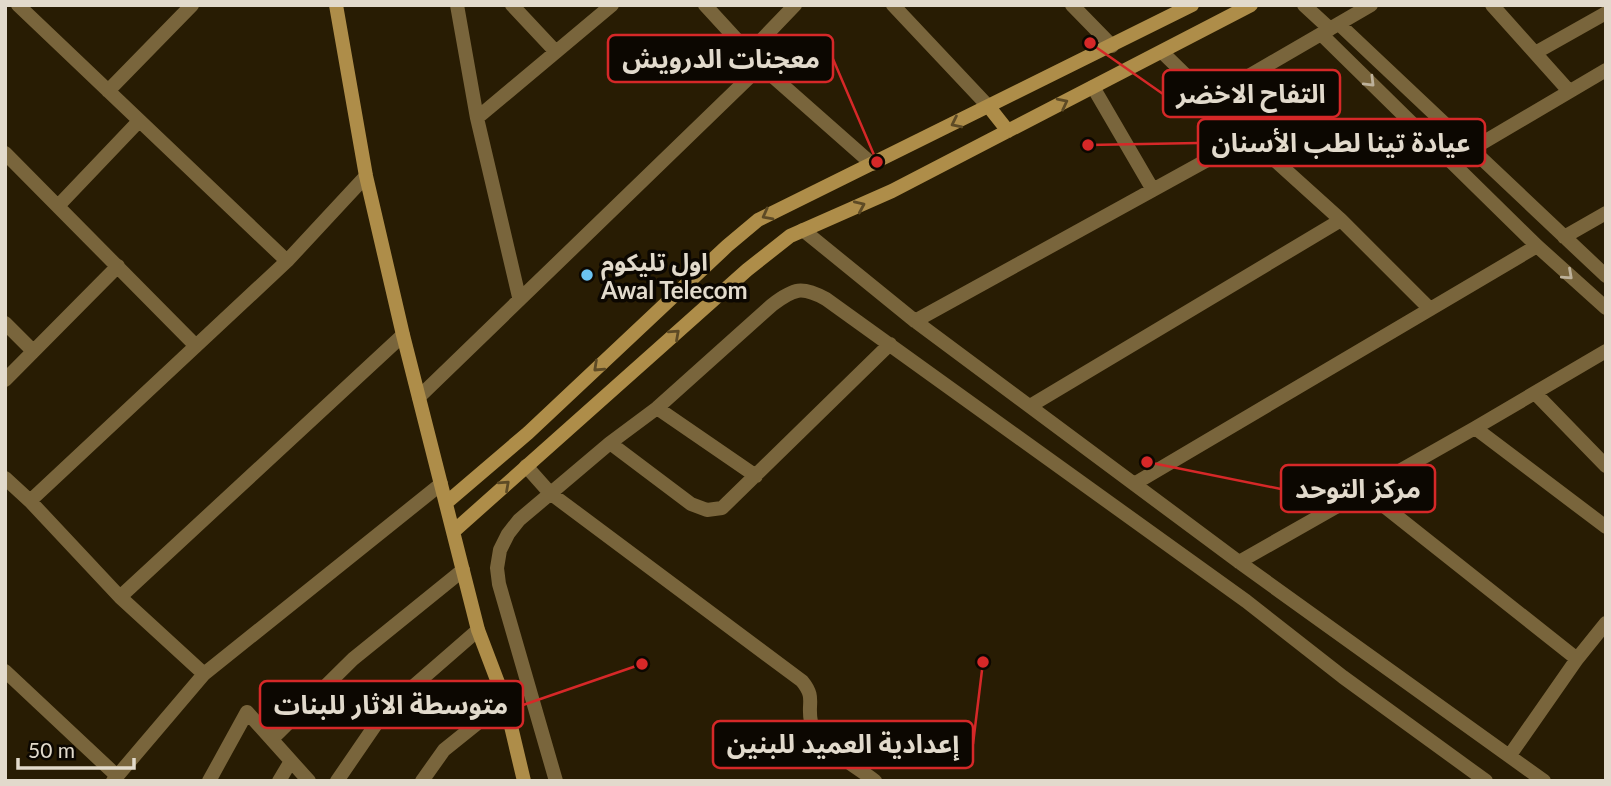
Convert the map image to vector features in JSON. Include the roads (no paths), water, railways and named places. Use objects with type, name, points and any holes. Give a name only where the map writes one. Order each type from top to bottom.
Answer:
[{"type":"street","points":[[18,5],[287,261]]},
{"type":"street","points":[[108,90],[192,5]]},
{"type":"street","points":[[336,5],[366,176],[403,335],[478,631],[505,701],[520,778]]},
{"type":"street","points":[[457,5],[477,118],[519,297]]},
{"type":"street","points":[[512,5],[556,52]]},
{"type":"street","points":[[477,118],[612,5]]},
{"type":"street","points":[[705,5],[761,66],[872,164]]},
{"type":"street","points":[[750,53],[795,5]]},
{"type":"street","points":[[893,5],[989,107],[1008,131]]},
{"type":"street","points":[[1072,5],[1112,46]]},
{"type":"street","points":[[446,503],[528,433],[758,220],[1192,5]]},
{"type":"street","points":[[454,531],[762,256],[790,236],[892,191],[1251,5]]},
{"type":"street","points":[[1304,5],[1472,149],[1606,276]]},
{"type":"street","points":[[1209,99],[1371,5]]},
{"type":"street","points":[[1492,5],[1569,91]]},
{"type":"street","points":[[1535,53],[1606,13]]},
{"type":"street","points":[[1330,29],[1492,202],[1606,308]]},
{"type":"street","points":[[1161,52],[1341,220],[1430,309]]},
{"type":"street","points":[[419,397],[519,297],[761,66]]},
{"type":"street","points":[[1472,149],[1606,71]]},
{"type":"street","points":[[1093,87],[1153,190]]},
{"type":"street","points":[[58,206],[139,121]]},
{"type":"street","points":[[915,321],[1249,137]]},
{"type":"street","points":[[5,153],[196,346]]},
{"type":"street","points":[[30,501],[287,261],[366,176]]},
{"type":"street","points":[[1492,202],[1509,185]]},
{"type":"street","points":[[1564,237],[1606,213]]},
{"type":"street","points":[[1030,406],[1341,220]]},
{"type":"street","points":[[803,230],[915,321],[1134,484],[1544,781]]},
{"type":"street","points":[[1134,484],[1537,246]]},
{"type":"street","points":[[5,380],[118,266]]},
{"type":"street","points":[[556,781],[499,584],[500,550],[508,534],[519,520],[550,493],[657,408],[772,305],[785,295],[798,290],[810,290],[890,344],[1234,593],[1343,677],[1486,781]]},
{"type":"street","points":[[5,323],[33,351]]},
{"type":"street","points":[[120,597],[403,335]]},
{"type":"street","points":[[610,443],[691,505],[707,510],[722,508],[890,344]]},
{"type":"street","points":[[1239,562],[1606,351]]},
{"type":"street","points":[[1535,393],[1606,466]]},
{"type":"street","points":[[657,408],[755,475]]},
{"type":"street","points":[[1475,428],[1606,527]]},
{"type":"street","points":[[526,466],[550,493],[802,681],[812,698],[811,721],[814,731],[827,745],[875,781]]},
{"type":"street","points":[[5,478],[120,597],[204,674]]},
{"type":"street","points":[[5,671],[115,779],[204,674],[440,484]]},
{"type":"street","points":[[1365,491],[1577,659]]},
{"type":"street","points":[[272,739],[353,659],[463,570]]},
{"type":"street","points":[[1510,755],[1577,659],[1606,624]]},
{"type":"street","points":[[337,781],[385,711],[478,631]]},
{"type":"street","points":[[422,781],[444,750],[505,701]]},
{"type":"street","points":[[209,781],[247,712],[309,781]]},
{"type":"street","points":[[279,781],[291,761]]},
{"type":"place","name":"التفاح الاخضر","points":[[1090,43]]},
{"type":"place","name":"عيادة تينا لطب الأسنان","points":[[1088,145]]},
{"type":"place","name":"معجنات الدرويش","points":[[877,162]]},
{"type":"place","name":"اول تليكوم Awal Telecom","points":[[587,275]]},
{"type":"place","name":"مركز التوحد","points":[[1147,462]]},
{"type":"place","name":"إعدادية العميد للبنين","points":[[983,662]]},
{"type":"place","name":"متوسطة الاثار للبنات","points":[[642,664]]}]
